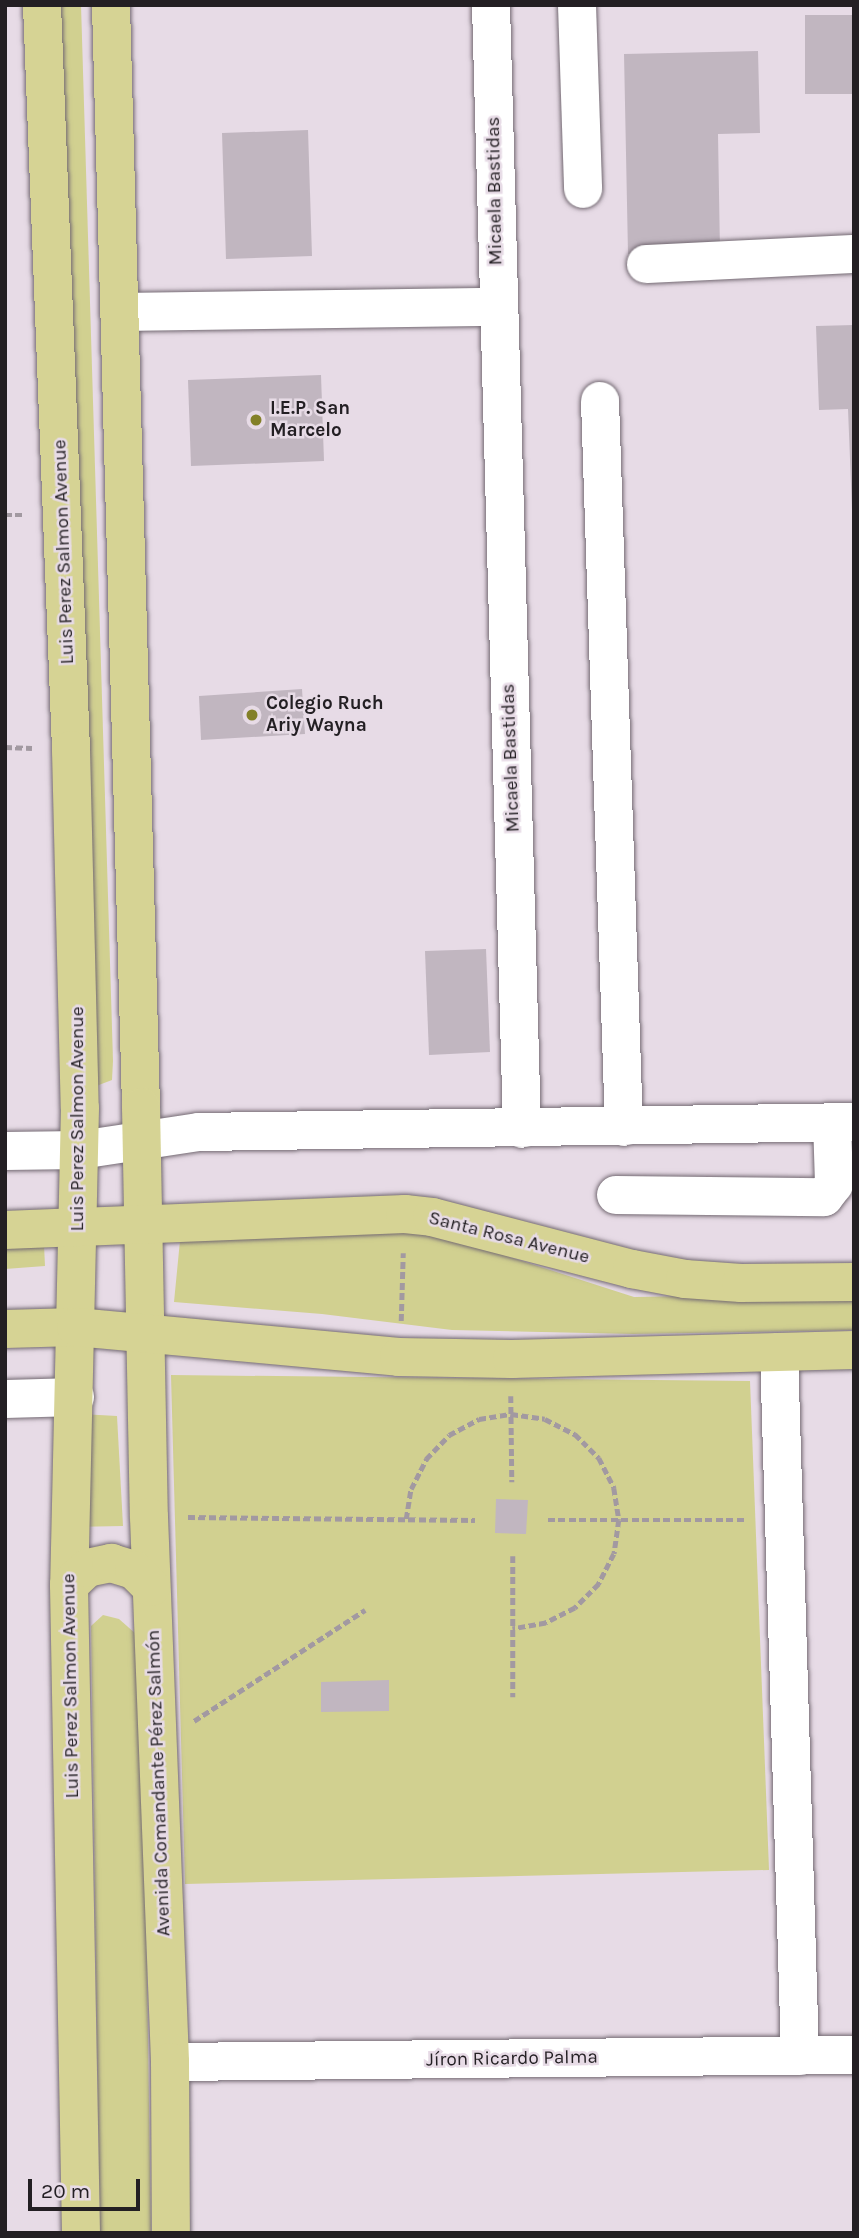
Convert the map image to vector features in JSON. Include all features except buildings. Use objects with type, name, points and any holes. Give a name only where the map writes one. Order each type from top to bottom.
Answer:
[{"type":"main road","name":"Luis Perez Salmon Avenue","points":[[42,5],[71,750],[80,1150],[68,1585],[81,2233]]},
{"type":"main road","points":[[110,5],[121,312],[146,1334]]},
{"type":"main road","name":"Santa Rosa Avenue","points":[[5,1230],[405,1214],[432,1217],[632,1269],[685,1279],[741,1283],[854,1282]]},
{"type":"main road","points":[[5,1329],[76,1327],[399,1357],[512,1359],[854,1350]]},
{"type":"main road","name":"Avenida Comandante Pérez Salmón","points":[[146,1334],[156,1748],[170,2062],[171,2233]]},
{"type":"main road","points":[[68,1585],[87,1569],[111,1563],[134,1570],[151,1587]]},
{"type":"street","name":"Micaela Bastidas","points":[[491,5],[497,307],[522,1129]]},
{"type":"street","points":[[577,5],[583,189]]},
{"type":"street","points":[[646,264],[854,254]]},
{"type":"street","points":[[121,312],[497,307]]},
{"type":"street","points":[[600,401],[624,1127]]},
{"type":"street","points":[[5,1151],[80,1150],[199,1132],[843,1122],[834,1184],[824,1197],[616,1195]]},
{"type":"street","points":[[779,1352],[800,2056]]},
{"type":"street","points":[[5,1399],[75,1398]]},
{"type":"street","name":"Jíron Ricardo Palma","points":[[170,2062],[854,2055]]},
{"type":"path","points":[[399,1357],[405,1214]]},
{"type":"path","points":[[512,1359],[512,1482]]},
{"type":"path","points":[[406,1519],[411,1489],[426,1459],[449,1435],[479,1419],[511,1414],[545,1419],[575,1434],[599,1458],[614,1488],[619,1520],[614,1554],[599,1584],[575,1608],[546,1623],[513,1629]]},
{"type":"path","points":[[149,1517],[475,1520]]},
{"type":"path","points":[[548,1520],[784,1519]]},
{"type":"path","points":[[513,1556],[513,1697]]},
{"type":"path","points":[[156,1748],[365,1610]]},
{"type":"shaded area","points":[[49,5],[81,5],[113,1061],[112,1080],[91,1088]]},
{"type":"shaded area","points":[[182,1220],[423,1229],[634,1297],[854,1293],[854,1330],[633,1334],[452,1330],[322,1314],[174,1302]]},
{"type":"shaded area","points":[[43,1224],[45,1266],[5,1269],[5,1226]]},
{"type":"shaded area","points":[[171,1375],[750,1381],[769,1870],[185,1884]]},
{"type":"shaded area","points":[[81,1414],[117,1416],[123,1526],[71,1527]]},
{"type":"shaded area","points":[[103,1615],[119,1619],[136,1634],[142,1649],[151,2233],[100,2233],[91,1626]]},
{"type":"place","name":"I.E.P. San Marcelo","points":[[256,420]]},
{"type":"place","name":"Colegio Ruch Ariy Wayna","points":[[252,715]]}]
